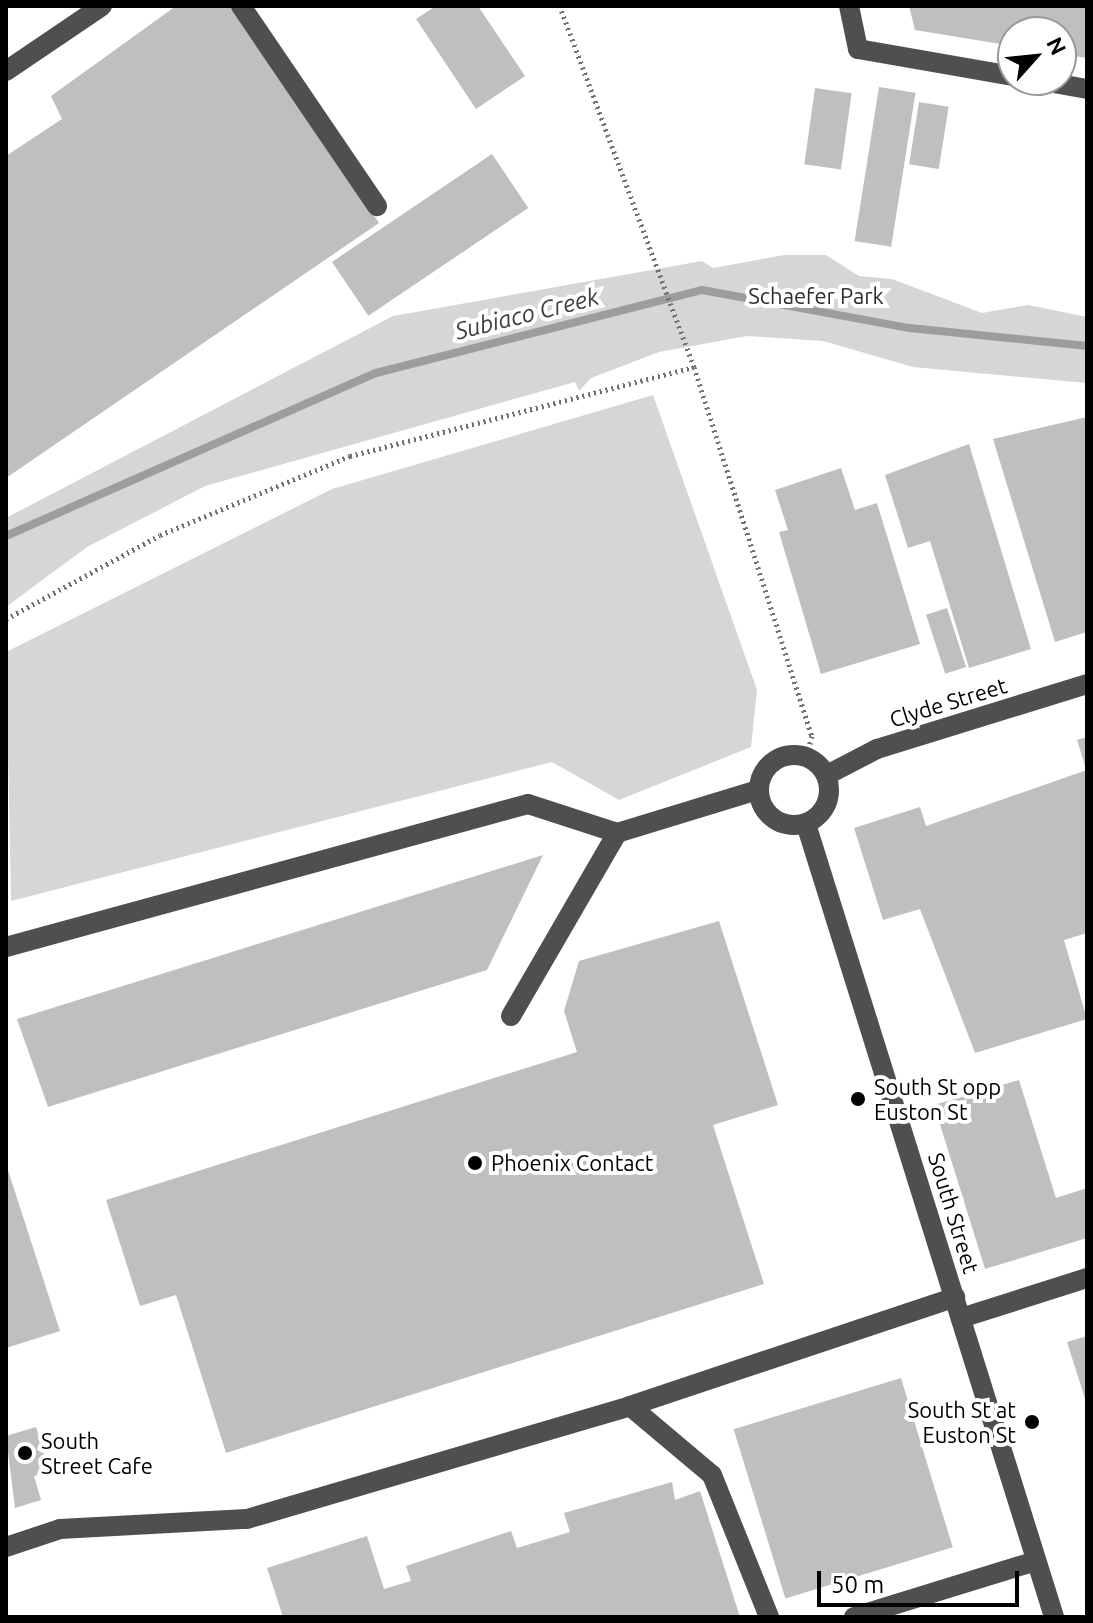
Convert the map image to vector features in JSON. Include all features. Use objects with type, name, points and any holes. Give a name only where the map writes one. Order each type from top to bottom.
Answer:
[{"type":"street","points":[[6,71],[102,6]]},
{"type":"street","points":[[241,6],[377,206]]},
{"type":"street","points":[[848,7],[858,49],[997,73]]},
{"type":"street","name":"Clyde Street","points":[[827,775],[877,749],[1087,684]]},
{"type":"street","points":[[6,947],[528,804],[617,833],[758,790],[770,763],[806,757],[827,775],[826,806],[806,824],[775,821],[758,790]]},
{"type":"street","name":"South Street","points":[[806,824],[1054,1617]]},
{"type":"street","points":[[511,1016],[617,833]]},
{"type":"street","points":[[961,1318],[1087,1278]]},
{"type":"street","points":[[6,1547],[60,1529],[247,1519],[630,1406],[955,1297]]},
{"type":"street","points":[[630,1406],[712,1475],[769,1617]]},
{"type":"street","points":[[854,1617],[1036,1561]]},
{"type":"path","points":[[560,6],[694,367],[748,529],[812,736],[806,757]]},
{"type":"path","points":[[6,619],[160,535],[350,456],[694,367]]},
{"type":"green space","name":"Schaefer Park","points":[[784,255],[826,255],[859,276],[892,279],[982,313],[1028,305],[1087,317],[1087,383],[913,367],[823,341],[747,336],[659,352],[591,378],[579,391],[575,382],[205,486],[87,547],[6,607],[6,518],[393,316],[702,261],[713,268]]},
{"type":"green space","points":[[653,395],[757,690],[751,747],[619,800],[552,762],[11,901],[6,652],[332,489]]},
{"type":"building","points":[[176,6],[233,6],[379,223],[6,478],[6,156],[62,119],[51,96]]},
{"type":"building","points":[[436,6],[478,6],[525,76],[476,109],[416,19]]},
{"type":"building","points":[[909,6],[1087,6],[1087,58],[1077,56],[1077,16],[997,16],[997,43],[915,30]]},
{"type":"building","points":[[879,87],[916,93],[891,247],[855,241]]},
{"type":"building","points":[[815,88],[852,93],[841,169],[804,164]]},
{"type":"building","points":[[919,102],[949,107],[939,169],[909,164]]},
{"type":"building","points":[[492,154],[528,208],[368,316],[332,262]]},
{"type":"building","points":[[1087,417],[1087,632],[1055,642],[993,439]]},
{"type":"building","points":[[969,444],[1031,649],[969,668],[930,541],[908,548],[885,475]]},
{"type":"building","points":[[841,468],[855,510],[877,503],[920,644],[821,674],[779,532],[788,530],[775,490]]},
{"type":"building","points":[[947,608],[966,667],[945,674],[926,615]]},
{"type":"building","points":[[1087,737],[1087,769],[1086,769],[1077,740]]},
{"type":"building","points":[[1087,770],[1087,933],[1064,940],[1087,1019],[975,1053],[920,909],[883,920],[854,828],[920,807],[926,826]]},
{"type":"building","points":[[543,855],[487,970],[48,1107],[17,1019]]},
{"type":"building","name":"Phoenix Contact","points":[[719,921],[778,1105],[713,1125],[764,1284],[226,1453],[176,1295],[140,1306],[106,1200],[577,1052],[564,1011],[579,961]]},
{"type":"building","points":[[1019,1080],[1056,1198],[1087,1188],[1087,1238],[985,1269],[934,1105]]},
{"type":"building","points":[[6,1164],[60,1331],[6,1348]]},
{"type":"building","points":[[1087,1336],[1087,1402],[1086,1402],[1067,1342]]},
{"type":"building","points":[[901,1378],[953,1547],[785,1598],[734,1429]]},
{"type":"building","name":"South Street Cafe","points":[[36,1427],[50,1471],[34,1476],[41,1500],[15,1508],[6,1436]]},
{"type":"building","points":[[672,1482],[675,1500],[700,1491],[740,1617],[283,1617],[267,1568],[367,1536],[384,1589],[411,1581],[406,1566],[511,1531],[517,1548],[570,1532],[564,1513]]},
{"type":"waterway","name":"Subiaco Creek","points":[[6,536],[376,373],[702,290],[910,328],[1087,346]]},
{"type":"place","name":"South St opp Euston St","points":[[858,1099]]},
{"type":"place","name":"Phoenix Contact","points":[[475,1163]]},
{"type":"place","name":"South St at Euston St","points":[[1032,1422]]},
{"type":"place","name":"South Street Cafe","points":[[25,1453]]}]
